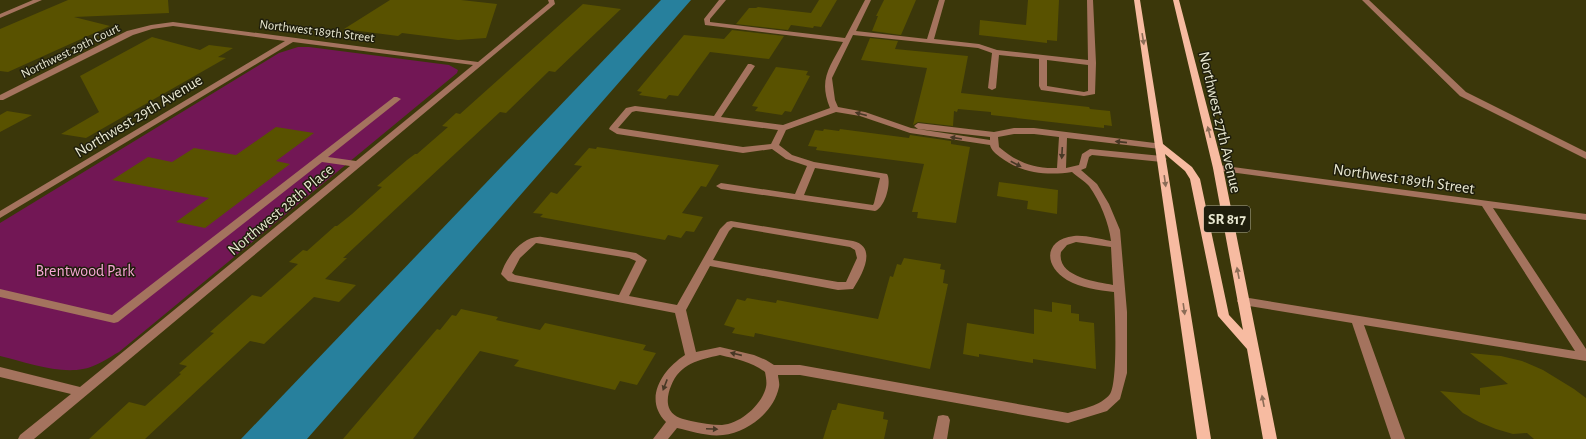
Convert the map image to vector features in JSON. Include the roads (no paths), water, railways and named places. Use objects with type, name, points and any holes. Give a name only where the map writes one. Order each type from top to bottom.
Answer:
[{"type":"main road","points":[[1137,0],[1204,439]]},
{"type":"main road","name":"Northwest 27th Avenue","points":[[1176,0],[1218,168],[1270,439]]},
{"type":"main road","points":[[1160,146],[1189,169],[1195,179],[1224,316],[1253,348]]},
{"type":"street","points":[[0,16],[39,0]]},
{"type":"street","name":"Northwest 28th Place","points":[[25,439],[552,4],[551,0]]},
{"type":"street","points":[[723,0],[707,19],[707,24],[848,40]]},
{"type":"street","points":[[835,109],[831,100],[828,78],[868,0]]},
{"type":"street","points":[[930,41],[942,0]]},
{"type":"street","points":[[1043,57],[1044,88],[1084,94],[1092,92],[1090,0]]},
{"type":"street","points":[[1365,0],[1463,94],[1586,156]]},
{"type":"street","name":"Northwest 189th Street","points":[[151,27],[173,24],[479,64]]},
{"type":"street","name":"Northwest 29th Court","points":[[0,98],[130,33],[151,27]]},
{"type":"street","points":[[852,32],[979,46],[996,52],[1092,63]]},
{"type":"street","name":"Northwest 29th Avenue","points":[[0,215],[291,40]]},
{"type":"street","points":[[992,88],[996,52]]},
{"type":"street","points":[[716,118],[751,66]]},
{"type":"street","points":[[0,293],[114,319],[397,99]]},
{"type":"street","points":[[721,186],[875,208],[879,204],[885,179],[884,176],[812,165],[789,157],[774,146],[743,150],[617,131],[613,129],[629,110],[635,108],[783,128],[814,118],[835,109],[862,114],[899,128],[925,133],[994,139],[1021,131],[1034,131],[1063,136],[1160,146]]},
{"type":"street","points":[[774,146],[783,128]]},
{"type":"street","points":[[1061,170],[1063,136]]},
{"type":"street","points":[[994,139],[995,148],[1003,156],[1023,168],[1047,172],[1075,170],[1083,166],[1085,156],[1090,152],[1162,159]]},
{"type":"street","points":[[320,159],[358,164]]},
{"type":"street","points":[[798,197],[812,165]]},
{"type":"street","name":"Northwest 189th Street","points":[[1218,168],[1586,217]]},
{"type":"street","points":[[771,370],[773,386],[768,399],[759,411],[743,424],[723,430],[703,429],[674,422],[664,412],[661,401],[663,390],[668,377],[678,365],[691,357],[720,351],[736,354],[762,363],[771,370],[800,370],[1068,418],[1102,407],[1116,396],[1121,373],[1119,289],[1115,230],[1104,204],[1092,184],[1075,170]]},
{"type":"street","points":[[1486,204],[1586,357]]},
{"type":"street","points":[[691,357],[680,310],[725,229],[730,224],[853,244],[860,249],[862,258],[854,279],[849,286],[838,286],[707,262]]},
{"type":"street","points":[[1116,245],[1075,239],[1062,244],[1055,252],[1055,260],[1060,269],[1073,279],[1090,285],[1119,289]]},
{"type":"street","points":[[622,299],[642,260],[632,255],[542,240],[534,240],[526,246],[507,269],[506,274],[512,278],[622,299],[680,310]]},
{"type":"street","points":[[1243,301],[1586,357]]},
{"type":"street","points":[[1356,319],[1398,439]]},
{"type":"street","points":[[0,372],[82,392]]},
{"type":"street","points":[[940,439],[943,420]]},
{"type":"street","points":[[660,439],[674,422]]},
{"type":"water","points":[[661,0],[691,0],[307,439],[241,439]]},
{"type":"park label","name":"Brentwood Park","points":[[85,270]]}]
